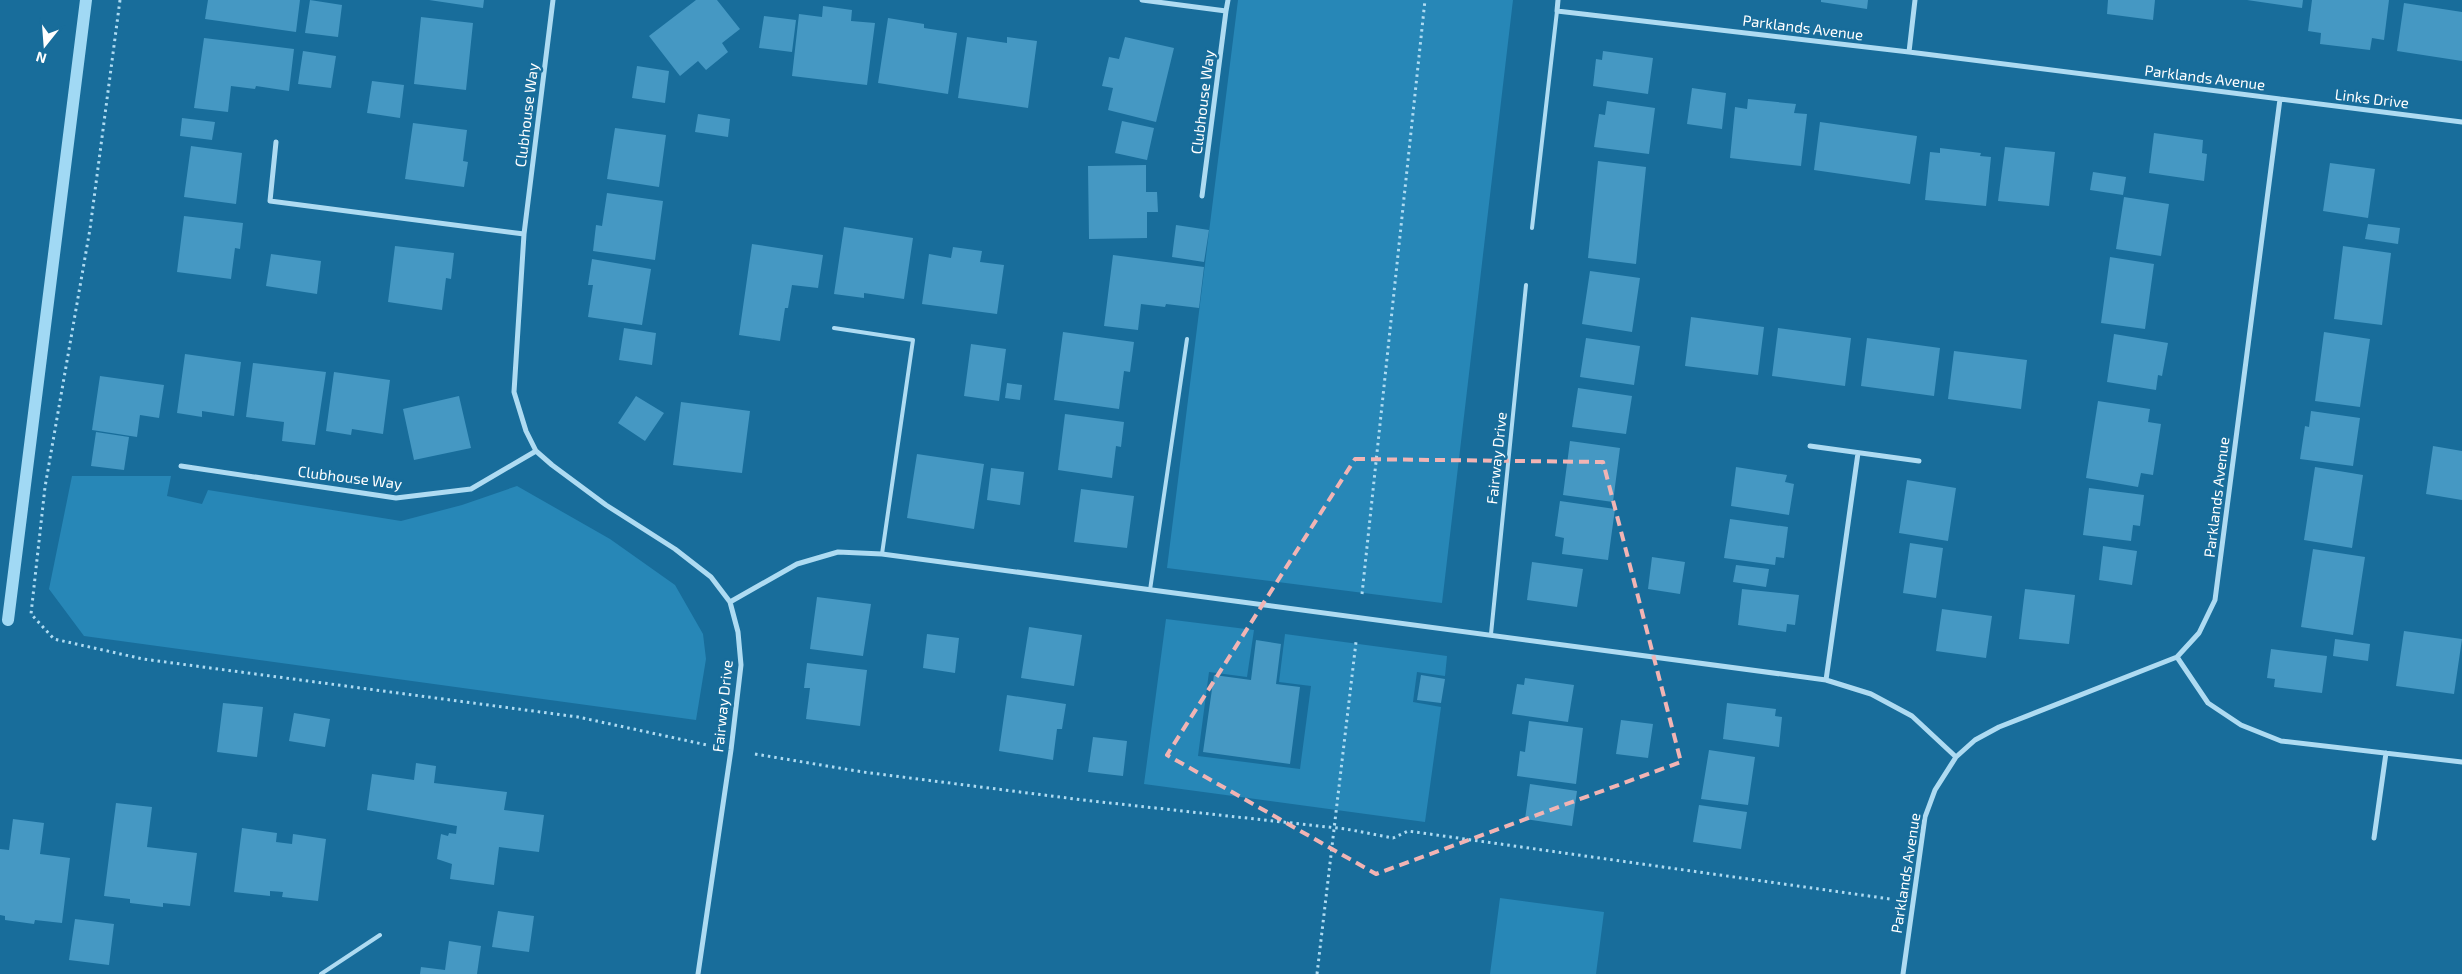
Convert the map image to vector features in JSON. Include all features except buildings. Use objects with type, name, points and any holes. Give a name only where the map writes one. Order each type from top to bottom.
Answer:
[{"type":"street","name":"Clubhouse Way","points":[[553,0],[524,234],[514,392],[526,431],[536,451],[606,505],[675,549],[711,577],[730,602]]},
{"type":"street","points":[[1142,0],[1226,11]]},
{"type":"street","name":"Clubhouse Way","points":[[1202,196],[1228,0]]},
{"type":"street","points":[[1557,10],[1558,0]]},
{"type":"street","points":[[1909,52],[1915,0]]},
{"type":"street","name":"Parklands Avenue","points":[[1557,10],[2280,99],[2215,600],[2199,633],[2177,657],[1999,727],[1975,740],[1956,757],[1935,790],[1925,817],[1903,974]]},
{"type":"street","name":"Links Drive","points":[[2280,99],[2462,122]]},
{"type":"street","points":[[276,142],[270,201],[524,234]]},
{"type":"street","points":[[1810,446],[1919,461]]},
{"type":"street","name":"Clubhouse Way","points":[[181,466],[396,498],[470,489],[536,451]]},
{"type":"street","points":[[1826,680],[1858,453]]},
{"type":"street","points":[[730,602],[797,564],[838,552],[882,554],[1826,680],[1872,694],[1912,716],[1956,757]]},
{"type":"street","name":"Fairway Drive","points":[[698,974],[731,750],[741,665],[738,632],[730,602]]},
{"type":"street","points":[[2177,657],[2208,704],[2241,726],[2281,741],[2462,762]]},
{"type":"street","points":[[2374,838],[2386,753]]},
{"type":"lane","points":[[1532,228],[1557,10]]},
{"type":"lane","name":"Fairway Drive","points":[[1491,634],[1526,285]]},
{"type":"lane","points":[[834,328],[913,340],[882,554]]},
{"type":"lane","points":[[1150,590],[1187,339]]},
{"type":"lane","points":[[321,974],[380,935]]},
{"type":"path","points":[[120,0],[90,230],[45,487],[31,614],[54,639],[143,659],[578,717],[731,750],[863,772],[1054,797],[1335,828],[1393,838],[1408,831],[1913,902]]},
{"type":"path","points":[[1317,974],[1359,618],[1425,0]]},
{"type":"highlighted area","points":[[1355,459],[1603,462],[1681,762],[1376,874],[1167,755]]},
{"type":"shaded area","points":[[1238,0],[1513,0],[1442,603],[1167,568]]},
{"type":"shaded area","points":[[72,476],[171,476],[167,496],[202,504],[208,490],[401,521],[462,505],[517,486],[610,539],[675,585],[703,634],[706,659],[696,720],[84,636],[49,589]]},
{"type":"shaded area","points":[[1166,619],[1254,630],[1247,677],[1209,672],[1198,756],[1300,769],[1311,686],[1279,682],[1285,634],[1447,656],[1445,676],[1417,672],[1413,702],[1441,707],[1425,822],[1144,784]]},
{"type":"shaded area","points":[[1500,898],[1604,912],[1596,974],[1490,974]]},
{"type":"waterway","points":[[8,620],[86,0]]}]
